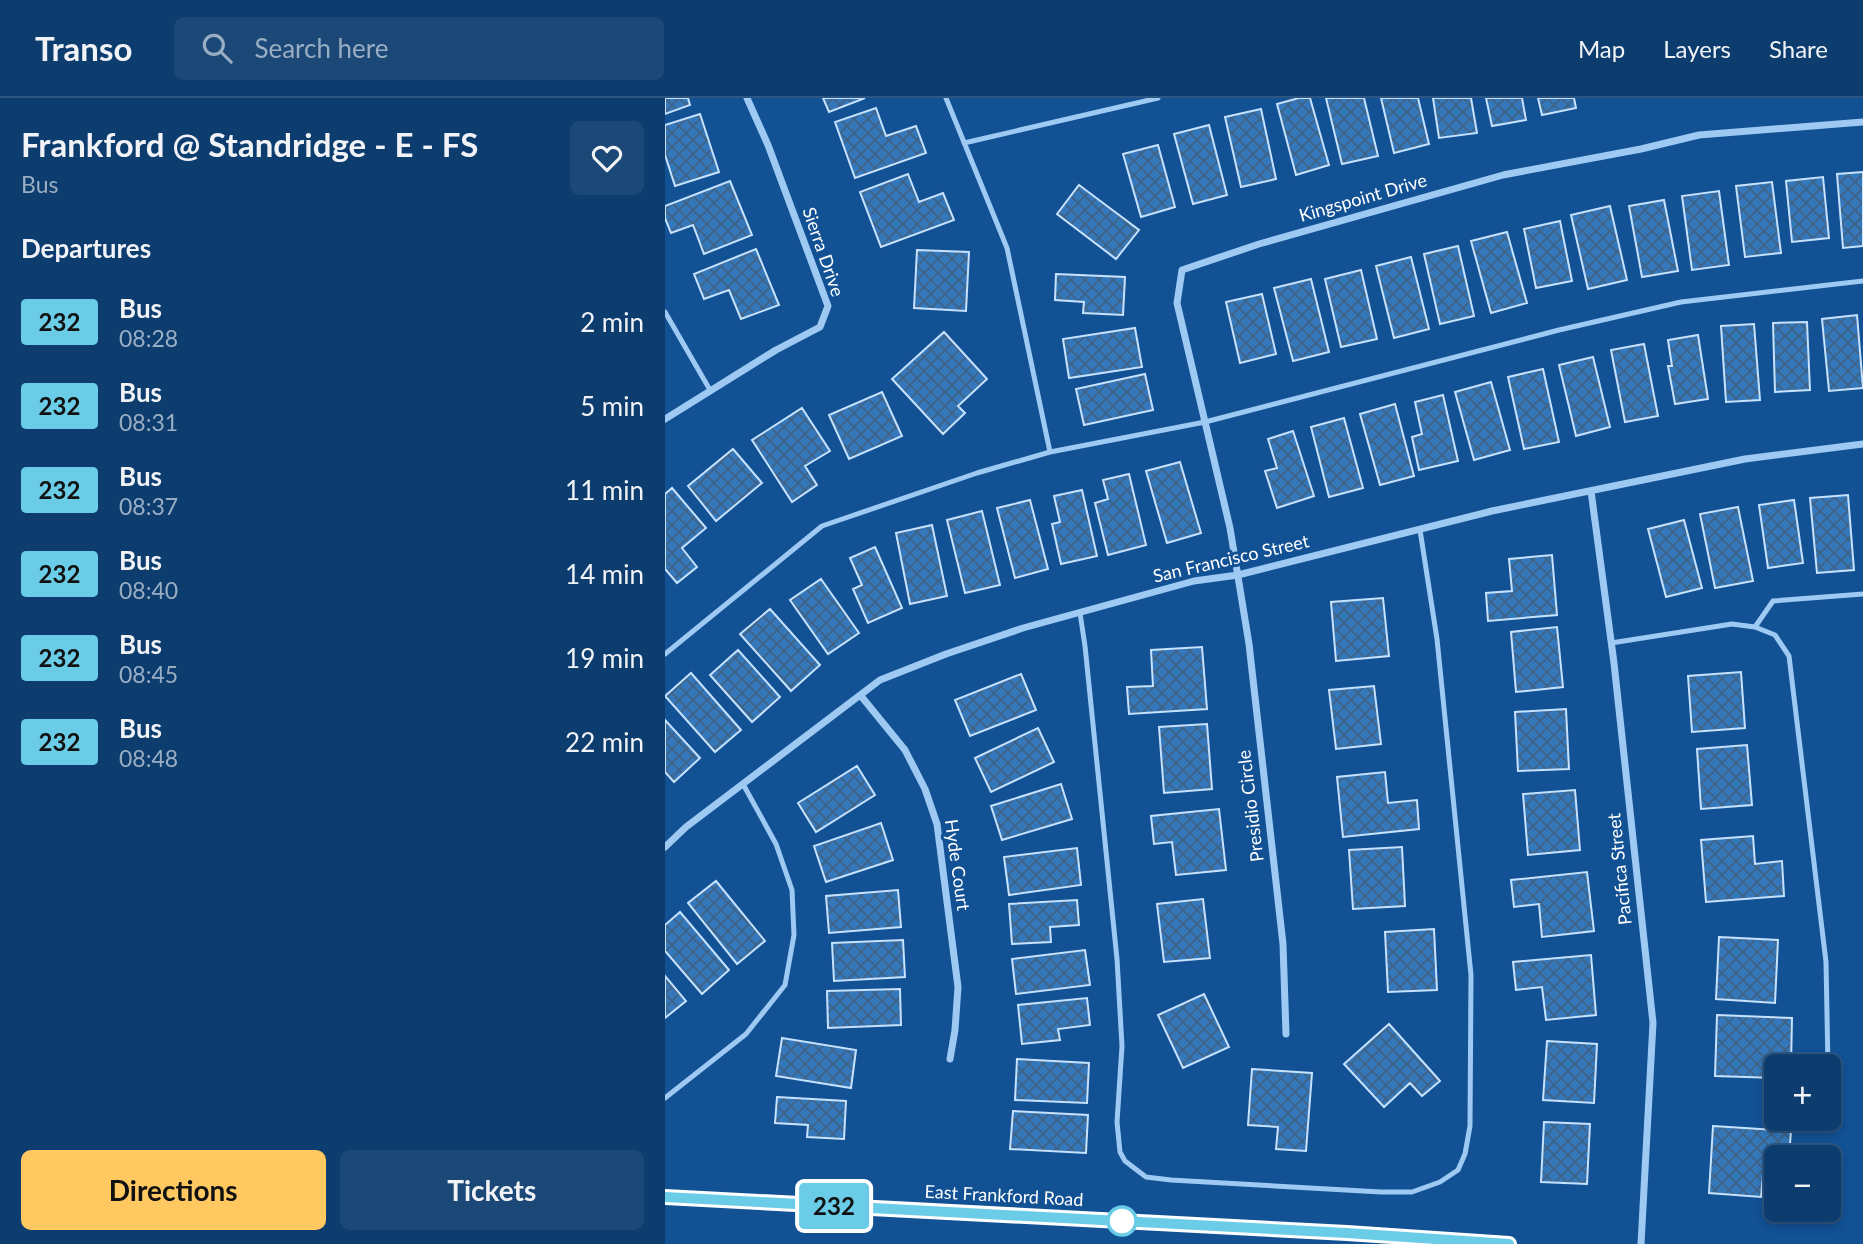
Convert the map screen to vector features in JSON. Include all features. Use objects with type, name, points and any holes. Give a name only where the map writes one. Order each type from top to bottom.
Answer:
[{"type":"main road","name":"East Frankford Road","points":[[665,1197],[1347,1239],[1509,1244]]},
{"type":"street","name":"Sierra Drive","points":[[665,418],[776,350],[820,327],[828,306],[768,145],[747,98]]},
{"type":"street","name":"Kingspoint Drive","points":[[1238,575],[1230,528],[1177,303],[1182,270],[1259,244],[1503,176],[1699,135],[1863,122]]},
{"type":"street","name":"San Francisco Street","points":[[665,846],[686,827],[880,680],[1023,628],[1194,582],[1238,575],[1492,510],[1745,459],[1863,444]]},
{"type":"street","name":"Pacifica Street","points":[[1591,491],[1611,643],[1653,1023],[1641,1244]]},
{"type":"street","name":"Presidio Circle","points":[[1238,575],[1249,644],[1283,944],[1286,1034]]},
{"type":"street","name":"Hyde Court","points":[[861,696],[905,750],[925,789],[937,824],[958,987],[950,1059]]},
{"type":"lane","points":[[946,98],[1007,248],[1050,452]]},
{"type":"lane","points":[[964,143],[1158,98]]},
{"type":"lane","points":[[665,653],[822,526],[977,473],[1050,452],[1205,422],[1559,330],[1681,302],[1863,281]]},
{"type":"lane","points":[[665,312],[710,390]]},
{"type":"lane","points":[[1080,613],[1118,959],[1122,1046],[1117,1122],[1120,1152],[1125,1161],[1146,1177],[1171,1180],[1412,1192],[1440,1182],[1458,1170],[1465,1154],[1470,1126],[1471,975],[1437,639],[1420,530]]},
{"type":"lane","points":[[1755,627],[1773,601],[1863,594]]},
{"type":"lane","points":[[1611,643],[1732,624],[1755,627],[1775,635],[1789,656],[1826,962],[1828,1054]]},
{"type":"lane","points":[[665,1098],[746,1034],[785,985],[794,934],[792,890],[776,844],[743,784]]},
{"type":"building","points":[[665,98],[688,98],[690,105],[665,114]]},
{"type":"building","points":[[823,98],[865,98],[829,112]]},
{"type":"building","points":[[1310,98],[1329,165],[1296,175],[1277,104]]},
{"type":"building","points":[[1326,98],[1364,98],[1378,156],[1342,164]]},
{"type":"building","points":[[1381,98],[1418,98],[1429,144],[1394,153]]},
{"type":"building","points":[[1433,98],[1471,98],[1477,133],[1439,138]]},
{"type":"building","points":[[1486,98],[1522,98],[1526,120],[1492,126]]},
{"type":"building","points":[[1538,98],[1574,98],[1576,108],[1542,115]]},
{"type":"building","points":[[876,108],[886,136],[916,126],[926,153],[855,178],[835,122]]},
{"type":"building","points":[[1261,109],[1276,179],[1241,187],[1225,117]]},
{"type":"building","points":[[700,114],[719,172],[675,186],[665,155],[665,125]]},
{"type":"building","points":[[1209,125],[1227,195],[1193,204],[1174,134]]},
{"type":"building","points":[[1158,145],[1175,207],[1141,217],[1123,154]]},
{"type":"building","points":[[1863,172],[1863,246],[1843,248],[1837,174]]},
{"type":"building","points":[[908,174],[919,202],[943,193],[954,220],[881,247],[860,192]]},
{"type":"building","points":[[1823,177],[1829,238],[1792,242],[1786,181]]},
{"type":"building","points":[[730,181],[752,235],[704,254],[693,225],[671,233],[665,218],[665,206]]},
{"type":"building","points":[[1772,182],[1781,253],[1745,257],[1736,186]]},
{"type":"building","points":[[1079,185],[1139,230],[1116,259],[1057,214]]},
{"type":"building","points":[[1719,191],[1729,265],[1692,270],[1682,196]]},
{"type":"building","points":[[1664,200],[1678,271],[1642,277],[1629,206]]},
{"type":"building","points":[[1610,206],[1627,280],[1588,289],[1571,215]]},
{"type":"building","points":[[1560,221],[1572,281],[1536,288],[1524,229]]},
{"type":"building","points":[[1507,232],[1527,303],[1491,313],[1471,241]]},
{"type":"building","points":[[1458,246],[1474,316],[1440,324],[1424,254]]},
{"type":"building","points":[[756,249],[779,305],[741,319],[729,290],[704,299],[694,274]]},
{"type":"building","points":[[917,250],[969,252],[966,311],[914,308]]},
{"type":"building","points":[[1411,257],[1429,329],[1394,338],[1376,266]]},
{"type":"building","points":[[1361,270],[1377,339],[1341,347],[1325,279]]},
{"type":"building","points":[[1056,274],[1125,277],[1123,315],[1083,313],[1084,302],[1055,300]]},
{"type":"building","points":[[1311,279],[1329,352],[1293,361],[1274,288]]},
{"type":"building","points":[[1262,294],[1276,354],[1240,363],[1226,302]]},
{"type":"building","points":[[1857,315],[1863,388],[1829,391],[1822,319]]},
{"type":"building","points":[[1807,322],[1810,390],[1775,392],[1773,323]]},
{"type":"building","points":[[1754,324],[1760,400],[1726,402],[1721,326]]},
{"type":"building","points":[[1135,328],[1142,367],[1069,378],[1063,339]]},
{"type":"building","points":[[944,332],[987,379],[958,406],[965,413],[943,434],[892,379]]},
{"type":"building","points":[[1698,335],[1708,399],[1675,404],[1668,366],[1672,366],[1668,340]]},
{"type":"building","points":[[1644,344],[1658,416],[1625,422],[1611,350]]},
{"type":"building","points":[[1593,357],[1610,427],[1576,436],[1559,365]]},
{"type":"building","points":[[1543,369],[1559,442],[1524,449],[1508,377]]},
{"type":"building","points":[[1145,374],[1153,410],[1084,425],[1076,389]]},
{"type":"building","points":[[1491,382],[1510,450],[1474,460],[1455,392]]},
{"type":"building","points":[[882,392],[902,436],[849,459],[829,415]]},
{"type":"building","points":[[1443,395],[1458,461],[1419,470],[1412,437],[1422,434],[1415,402]]},
{"type":"building","points":[[1395,404],[1414,476],[1380,485],[1360,414]]},
{"type":"building","points":[[802,408],[830,451],[805,466],[817,485],[792,502],[752,440]]},
{"type":"building","points":[[1344,418],[1363,488],[1329,497],[1311,427]]},
{"type":"building","points":[[1293,431],[1314,496],[1277,508],[1265,471],[1277,468],[1268,439]]},
{"type":"building","points":[[733,449],[762,483],[716,521],[688,486]]},
{"type":"building","points":[[1180,462],[1201,533],[1167,543],[1146,471]]},
{"type":"building","points":[[1129,474],[1146,545],[1108,555],[1095,503],[1108,499],[1103,480]]},
{"type":"building","points":[[672,488],[706,528],[682,548],[697,567],[677,583],[665,569],[665,494]]},
{"type":"building","points":[[1082,490],[1097,556],[1061,564],[1052,524],[1060,522],[1054,496]]},
{"type":"building","points":[[1848,495],[1854,570],[1817,573],[1810,498]]},
{"type":"building","points":[[1030,500],[1048,569],[1015,578],[997,508]]},
{"type":"building","points":[[1794,500],[1803,563],[1768,568],[1759,505]]},
{"type":"building","points":[[1738,507],[1753,581],[1715,588],[1700,514]]},
{"type":"building","points":[[982,511],[1000,585],[965,593],[947,520]]},
{"type":"building","points":[[1684,520],[1702,588],[1666,597],[1648,529]]},
{"type":"building","points":[[932,525],[947,596],[910,604],[896,533]]},
{"type":"building","points":[[875,547],[902,608],[868,623],[853,589],[862,585],[850,558]]},
{"type":"building","points":[[1552,555],[1557,615],[1488,621],[1486,593],[1512,591],[1509,559]]},
{"type":"building","points":[[821,579],[859,633],[828,654],[790,600]]},
{"type":"building","points":[[1383,598],[1389,656],[1336,661],[1331,602]]},
{"type":"building","points":[[770,609],[820,665],[791,691],[740,634]]},
{"type":"building","points":[[1557,627],[1563,687],[1516,692],[1511,632]]},
{"type":"building","points":[[1202,647],[1207,709],[1129,714],[1127,687],[1153,686],[1151,650]]},
{"type":"building","points":[[738,650],[780,697],[752,722],[710,675]]},
{"type":"building","points":[[1741,672],[1745,728],[1692,732],[1688,676]]},
{"type":"building","points":[[691,673],[741,730],[715,752],[665,696]]},
{"type":"building","points":[[1021,674],[1036,710],[970,736],[955,700]]},
{"type":"building","points":[[1374,686],[1381,744],[1336,749],[1329,690]]},
{"type":"building","points":[[1566,709],[1569,769],[1518,771],[1515,712]]},
{"type":"building","points":[[665,720],[700,758],[674,782],[665,772]]},
{"type":"building","points":[[1207,724],[1212,789],[1164,793],[1159,727]]},
{"type":"building","points":[[1038,728],[1054,762],[991,792],[975,758]]},
{"type":"building","points":[[1747,745],[1752,805],[1701,809],[1697,749]]},
{"type":"building","points":[[857,766],[875,795],[816,832],[798,803]]},
{"type":"building","points":[[1385,772],[1388,803],[1417,800],[1419,829],[1343,837],[1337,777]]},
{"type":"building","points":[[1061,784],[1072,819],[1002,840],[991,806]]},
{"type":"building","points":[[1575,790],[1580,850],[1528,855],[1523,794]]},
{"type":"building","points":[[1219,809],[1226,870],[1176,875],[1172,842],[1154,844],[1151,816]]},
{"type":"building","points":[[881,823],[893,860],[826,882],[814,846]]},
{"type":"building","points":[[1753,836],[1755,864],[1782,861],[1784,896],[1706,902],[1701,840]]},
{"type":"building","points":[[1402,847],[1405,906],[1353,909],[1349,850]]},
{"type":"building","points":[[1077,848],[1081,885],[1009,895],[1004,857]]},
{"type":"building","points":[[1587,872],[1594,931],[1542,937],[1539,904],[1514,907],[1511,880]]},
{"type":"building","points":[[716,881],[765,941],[737,964],[688,903]]},
{"type":"building","points":[[898,890],[901,927],[829,933],[826,896]]},
{"type":"building","points":[[1203,899],[1210,958],[1164,962],[1157,904]]},
{"type":"building","points":[[1077,900],[1079,925],[1050,927],[1051,942],[1012,944],[1009,904]]},
{"type":"building","points":[[680,912],[729,970],[702,994],[665,951],[665,925]]},
{"type":"building","points":[[1434,929],[1437,990],[1388,992],[1385,932]]},
{"type":"building","points":[[1719,937],[1778,940],[1775,1003],[1716,999]]},
{"type":"building","points":[[903,940],[905,977],[834,981],[832,943]]},
{"type":"building","points":[[1085,950],[1090,985],[1016,994],[1012,959]]},
{"type":"building","points":[[1591,955],[1596,1015],[1546,1020],[1542,987],[1516,990],[1513,962]]},
{"type":"building","points":[[665,976],[686,1001],[665,1018]]},
{"type":"building","points":[[900,989],[901,1025],[828,1028],[827,991]]},
{"type":"building","points":[[1204,994],[1229,1047],[1183,1068],[1158,1015]]},
{"type":"building","points":[[1087,998],[1090,1025],[1058,1029],[1060,1040],[1022,1044],[1018,1005]]},
{"type":"building","points":[[1717,1015],[1792,1018],[1791,1054],[1764,1054],[1764,1078],[1715,1076]]},
{"type":"building","points":[[1389,1024],[1440,1081],[1422,1096],[1410,1083],[1384,1107],[1344,1064]]},
{"type":"building","points":[[782,1038],[856,1050],[851,1088],[776,1076]]},
{"type":"building","points":[[1547,1041],[1597,1044],[1594,1103],[1543,1100]]},
{"type":"building","points":[[1017,1059],[1089,1063],[1087,1103],[1015,1100]]},
{"type":"building","points":[[1252,1069],[1312,1073],[1306,1151],[1276,1149],[1278,1127],[1248,1125]]},
{"type":"building","points":[[777,1097],[846,1101],[844,1139],[807,1137],[808,1125],[775,1123]]},
{"type":"building","points":[[1013,1111],[1088,1115],[1086,1153],[1010,1149]]},
{"type":"building","points":[[1544,1122],[1590,1124],[1587,1184],[1541,1182]]},
{"type":"building","points":[[1713,1126],[1791,1131],[1790,1145],[1764,1145],[1761,1197],[1709,1193]]},
{"type":"bus line","name":"232","points":[[665,1197],[1509,1244]]}]
